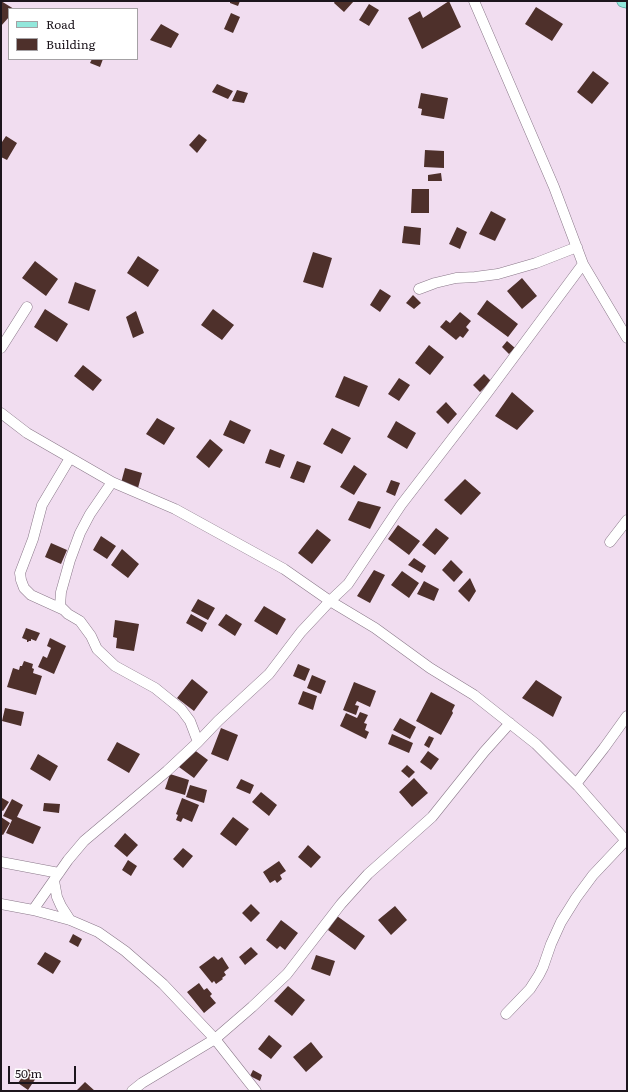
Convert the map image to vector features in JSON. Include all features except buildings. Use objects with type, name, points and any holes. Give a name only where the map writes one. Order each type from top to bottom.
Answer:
[{"type":"main road","points":[[623,1],[627,2]]},
{"type":"street","points":[[474,1],[554,187],[583,264],[627,338]]},
{"type":"street","points":[[419,289],[456,278],[498,274],[536,263],[577,247]]},
{"type":"street","points":[[33,910],[68,860],[84,841],[130,803],[198,742],[218,721],[269,674],[301,632],[330,600],[348,584],[401,505],[485,396],[583,264]]},
{"type":"street","points":[[1,348],[27,307]]},
{"type":"street","points":[[1,413],[27,433],[112,482],[175,509],[284,569],[330,600],[376,628],[430,668],[474,695],[536,744],[576,784],[626,841],[593,875],[576,898],[561,922],[551,944],[544,968],[530,989],[506,1014]]},
{"type":"street","points":[[64,610],[31,595],[24,588],[20,573],[42,505],[70,458]]},
{"type":"street","points":[[112,482],[90,514],[80,533],[70,560],[61,592],[60,606],[68,614],[80,621],[91,636],[97,649],[115,666],[155,688],[181,710],[190,721],[198,742]]},
{"type":"street","points":[[610,542],[627,520]]},
{"type":"street","points":[[576,784],[627,716]]},
{"type":"street","points":[[132,1091],[142,1083],[215,1039],[252,1008],[287,974],[336,910],[368,874],[432,817],[479,758],[510,723]]},
{"type":"street","points":[[1,862],[56,877]]},
{"type":"street","points":[[56,877],[57,897],[70,920]]},
{"type":"street","points":[[1,904],[33,910],[70,920],[98,932],[126,950],[163,984],[215,1039],[256,1091]]}]
